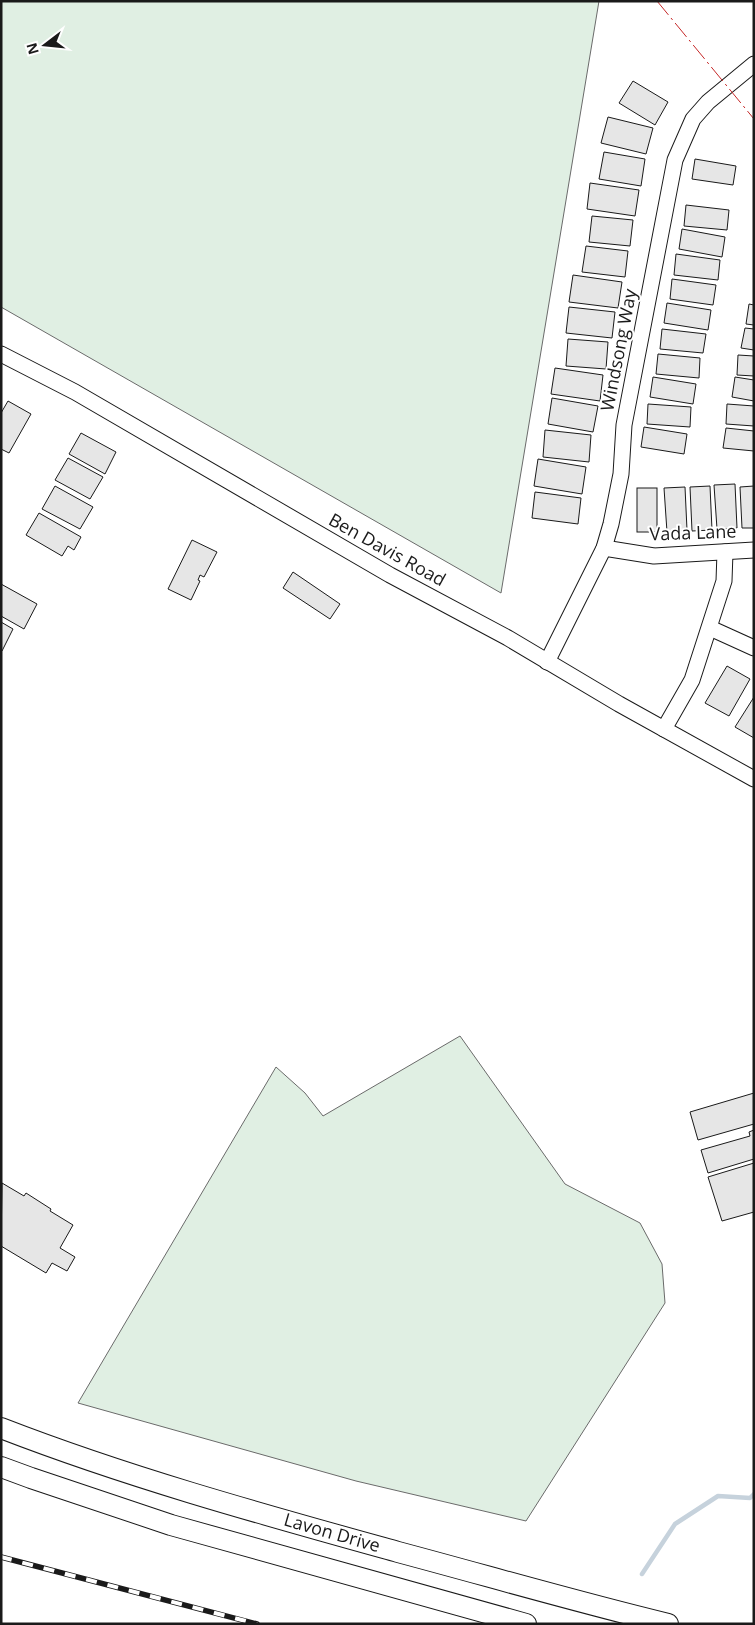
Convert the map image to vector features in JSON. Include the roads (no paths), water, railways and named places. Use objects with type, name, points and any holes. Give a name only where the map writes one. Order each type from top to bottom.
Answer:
[{"type":"main road","name":"Lavon Drive","points":[[1,1428],[109,1466],[319,1530],[668,1624]]},
{"type":"main road","name":"Lavon Drive","points":[[1,1467],[171,1525],[526,1624]]},
{"type":"street","name":"Windsong Way","points":[[547,662],[604,548],[611,524],[621,474],[624,425],[676,160],[693,119],[708,102],[754,64]]},
{"type":"street","name":"Ben Davis Road","points":[[1,354],[75,392],[381,570],[508,638],[754,779]]},
{"type":"street","name":"Vada Lane","points":[[604,548],[654,556],[754,550]]},
{"type":"street","points":[[664,729],[692,680],[710,628],[724,582],[725,552]]},
{"type":"street","points":[[710,628],[754,648]]},
{"type":"waterway","points":[[642,1574],[675,1524],[718,1496],[750,1498],[754,1494]]},
{"type":"railway","points":[[1,1557],[257,1624]]}]
